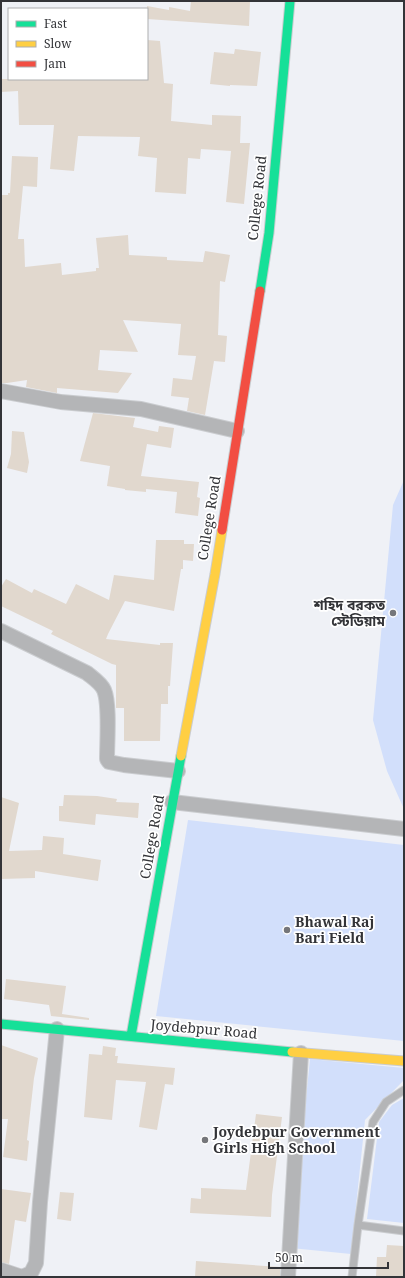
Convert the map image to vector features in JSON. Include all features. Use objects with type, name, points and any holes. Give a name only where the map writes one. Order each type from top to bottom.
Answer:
[{"type":"main road","name":"College Road","points":[[131,1036],[172,802],[215,574],[269,233],[290,1]]},
{"type":"main road","name":"Joydebpur Road","points":[[1,1024],[301,1053],[404,1061]]},
{"type":"street","points":[[1,391],[61,402],[141,408],[237,431]]},
{"type":"street","points":[[1,631],[87,673],[104,689],[107,700],[107,759],[109,762],[178,771]]},
{"type":"street","points":[[172,802],[404,829]]},
{"type":"street","points":[[1,1270],[22,1277],[31,1273],[36,1263],[40,1202],[57,1029]]},
{"type":"street","points":[[288,1277],[301,1053]]},
{"type":"lane","points":[[352,1277],[373,1122],[386,1102],[404,1090]]},
{"type":"lane","points":[[358,1226],[404,1231]]},
{"type":"shaded area","name":"শহিদ বরকত স্টেডিয়াম","points":[[404,480],[404,809],[387,771],[373,720],[393,505]]},
{"type":"shaded area","name":"Bhawal Raj Bari Field","points":[[188,820],[404,845],[404,1041],[156,1016]]},
{"type":"shaded area","points":[[310,1059],[404,1068],[404,1080],[365,1120],[351,1254],[291,1248]]},
{"type":"shaded area","points":[[404,1098],[404,1223],[367,1219],[379,1122],[392,1105]]},
{"type":"building","points":[[191,1],[250,1],[249,26],[148,19],[147,6],[169,10],[169,7],[190,11]]},
{"type":"building","points":[[148,40],[160,41],[164,83],[173,84],[171,121],[212,125],[212,115],[241,116],[240,143],[250,143],[244,204],[226,202],[231,151],[201,149],[200,159],[188,158],[186,194],[155,192],[157,158],[138,156],[140,137],[78,136],[74,171],[50,169],[54,125],[19,125],[18,91],[1,92],[1,79],[148,80]]},
{"type":"building","points":[[235,49],[261,52],[257,86],[210,84],[214,52],[234,54]]},
{"type":"building","points":[[12,156],[38,157],[37,187],[23,186],[18,239],[24,239],[25,267],[61,263],[62,275],[96,271],[96,268],[99,268],[96,238],[128,235],[129,255],[167,257],[167,260],[203,262],[205,251],[230,255],[225,282],[220,281],[218,335],[227,336],[225,362],[214,361],[205,415],[187,411],[189,398],[171,396],[173,378],[192,380],[196,356],[178,355],[181,324],[123,320],[138,352],[100,350],[98,370],[132,373],[118,393],[57,388],[57,393],[26,387],[27,380],[1,383],[1,195],[8,195],[8,193],[10,193]]},
{"type":"building","points":[[93,413],[135,418],[133,427],[158,432],[159,426],[174,428],[171,448],[147,444],[141,476],[199,482],[197,497],[200,498],[198,516],[175,513],[177,492],[146,489],[146,492],[125,490],[107,486],[110,466],[80,461]]},
{"type":"building","points":[[12,431],[24,432],[29,462],[27,473],[7,468],[11,454]]},
{"type":"building","points":[[156,540],[184,540],[184,544],[194,544],[193,561],[183,560],[183,569],[181,569],[174,611],[125,601],[106,639],[160,645],[160,643],[173,643],[170,686],[168,686],[168,704],[161,704],[160,741],[124,741],[124,708],[116,708],[116,665],[51,634],[53,631],[1,606],[1,587],[6,579],[32,593],[34,589],[66,604],[76,584],[109,600],[114,575],[154,580]]},
{"type":"building","points":[[64,795],[97,796],[117,799],[116,802],[139,803],[138,818],[96,814],[95,825],[59,821],[59,806],[63,806]]},
{"type":"building","points":[[1,797],[19,803],[9,851],[42,850],[43,836],[64,838],[63,854],[101,860],[98,881],[35,871],[35,878],[1,879]]},
{"type":"building","points":[[6,979],[66,986],[62,1014],[89,1018],[89,1020],[51,1016],[49,1005],[4,999]]},
{"type":"building","points":[[1,1045],[38,1058],[34,1078],[27,1140],[29,1141],[27,1161],[3,1157],[8,1119],[1,1119]]},
{"type":"building","points":[[103,1046],[116,1048],[115,1056],[118,1056],[117,1063],[175,1068],[173,1085],[165,1084],[157,1130],[139,1127],[146,1082],[116,1080],[112,1120],[84,1117],[89,1054],[102,1055]]},
{"type":"building","points":[[256,1114],[282,1117],[272,1195],[271,1217],[190,1213],[191,1198],[201,1199],[201,1188],[246,1190]]},
{"type":"building","points":[[1,1189],[31,1193],[26,1222],[15,1220],[9,1264],[1,1262]]},
{"type":"building","points":[[60,1192],[74,1193],[71,1221],[57,1219]]},
{"type":"building","points":[[387,1245],[404,1246],[404,1277],[376,1277],[377,1257],[386,1257]]},
{"type":"building","points":[[196,1261],[280,1267],[280,1277],[195,1277]]},
{"type":"traffic: fast","points":[[260,291],[269,233],[290,1]]},
{"type":"traffic: fast","points":[[131,1036],[181,756]]},
{"type":"traffic: fast","points":[[1,1024],[292,1052]]},
{"type":"traffic: slow","points":[[181,756],[222,530]]},
{"type":"traffic: slow","points":[[292,1052],[404,1061]]},
{"type":"traffic: jam","points":[[222,530],[260,291]]},
{"type":"place","name":"শহিদ বরকত স্টেডিয়াম","points":[[393,613]]},
{"type":"place","name":"Bhawal Raj Bari Field","points":[[287,930]]},
{"type":"place","name":"Joydebpur Government Girls High School","points":[[205,1140]]}]
